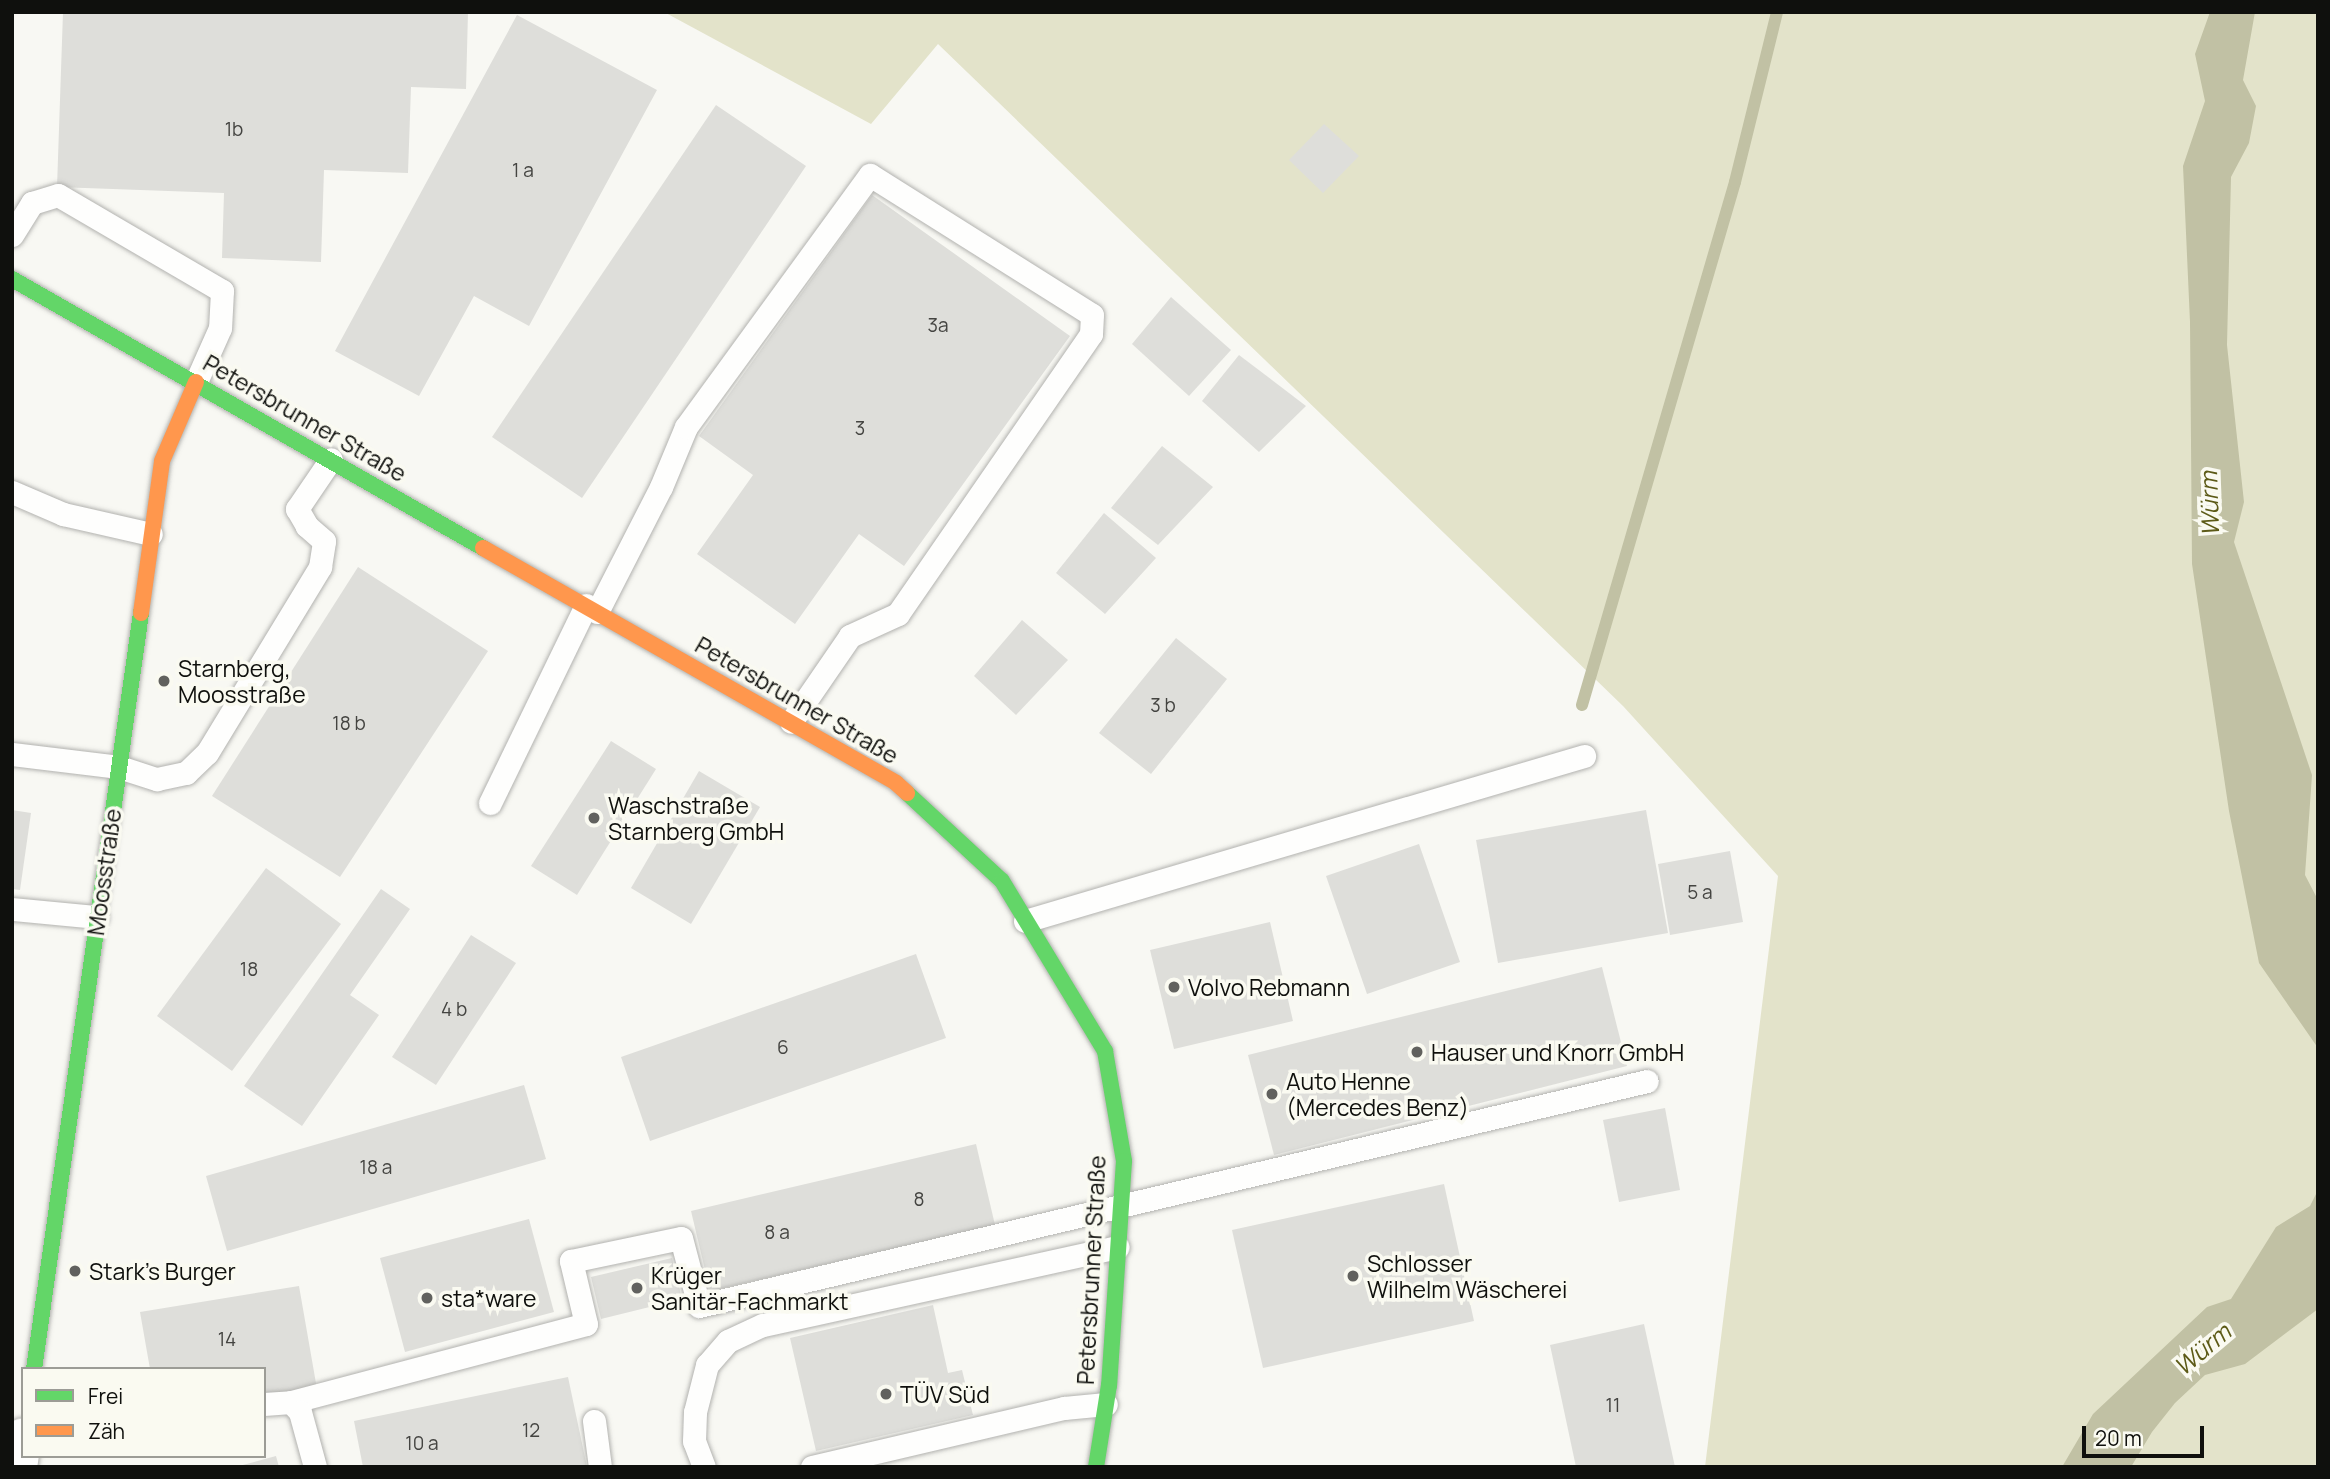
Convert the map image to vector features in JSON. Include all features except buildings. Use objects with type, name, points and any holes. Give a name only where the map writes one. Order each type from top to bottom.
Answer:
[{"type":"street","name":"Petersbrunner Straße","points":[[12,279],[897,783],[1002,881],[1105,1051],[1124,1161],[1106,1404],[1096,1467]]},
{"type":"street","name":"Moosstraße","points":[[34,1367],[162,461],[196,382]]},
{"type":"street","points":[[18,1467],[21,1449]]},
{"type":"lane","points":[[490,803],[592,608],[661,487],[686,427],[870,175],[1092,315],[1091,334],[898,614],[850,636],[791,722]]},
{"type":"lane","points":[[12,235],[32,203],[58,195],[222,291],[220,328],[196,382]]},
{"type":"lane","points":[[12,754],[118,767],[158,779],[186,773],[207,753],[320,567],[324,541],[307,526],[297,509],[331,459]]},
{"type":"lane","points":[[12,492],[63,514],[152,534]]},
{"type":"lane","points":[[1025,921],[1584,756]]},
{"type":"lane","points":[[12,909],[97,917]]},
{"type":"lane","points":[[266,1404],[291,1402],[586,1324],[571,1261],[681,1238],[699,1306],[1647,1081]]},
{"type":"lane","points":[[705,1467],[694,1440],[695,1412],[707,1365],[728,1341],[763,1325],[1118,1247]]},
{"type":"lane","points":[[291,1402],[300,1412],[315,1467]]},
{"type":"lane","points":[[812,1467],[1064,1408],[1106,1404]]},
{"type":"lane","points":[[594,1421],[600,1467]]},
{"type":"shaded area","points":[[664,12],[2318,12],[2318,1467],[1705,1467],[1778,876],[1623,706],[938,44],[871,124]]},
{"type":"water","name":"Würm","points":[[2210,12],[2255,12],[2243,80],[2256,106],[2249,143],[2231,177],[2227,345],[2244,502],[2234,542],[2312,775],[2305,875],[2318,900],[2318,1048],[2259,963],[2229,811],[2192,564],[2190,322],[2183,166],[2205,101],[2195,54]]},
{"type":"water","name":"Würm","points":[[2318,1190],[2318,1309],[2245,1364],[2205,1375],[2175,1403],[2152,1432],[2131,1467],[2062,1467],[2093,1414],[2207,1307],[2231,1299],[2276,1227],[2310,1206]]},
{"type":"waterway","points":[[1582,705],[1735,182],[1777,12]]},
{"type":"traffic: fast","points":[[12,279],[483,548]]},
{"type":"traffic: fast","points":[[34,1367],[141,613]]},
{"type":"traffic: fast","points":[[907,793],[1002,881],[1105,1051],[1124,1161],[1109,1385],[1096,1467]]},
{"type":"traffic: slow","points":[[141,613],[162,461],[196,382]]},
{"type":"traffic: slow","points":[[483,548],[896,783],[907,793]]},
{"type":"place","name":"Starnberg, Moosstraße","points":[[164,681]]},
{"type":"place","name":"Waschstraße Starnberg GmbH","points":[[594,818]]},
{"type":"place","name":"Volvo Rebmann","points":[[1174,987]]},
{"type":"place","name":"Hauser und Knorr GmbH","points":[[1417,1052]]},
{"type":"place","name":"Auto Henne (Mercedes Benz)","points":[[1272,1094]]},
{"type":"place","name":"Stark's Burger","points":[[75,1271]]},
{"type":"place","name":"Schlosser Wilhelm Wäscherei","points":[[1353,1276]]},
{"type":"place","name":"Krüger Sanitär-Fachmarkt","points":[[637,1288]]},
{"type":"place","name":"sta*ware","points":[[427,1298]]},
{"type":"place","name":"TÜV Süd","points":[[886,1394]]}]
